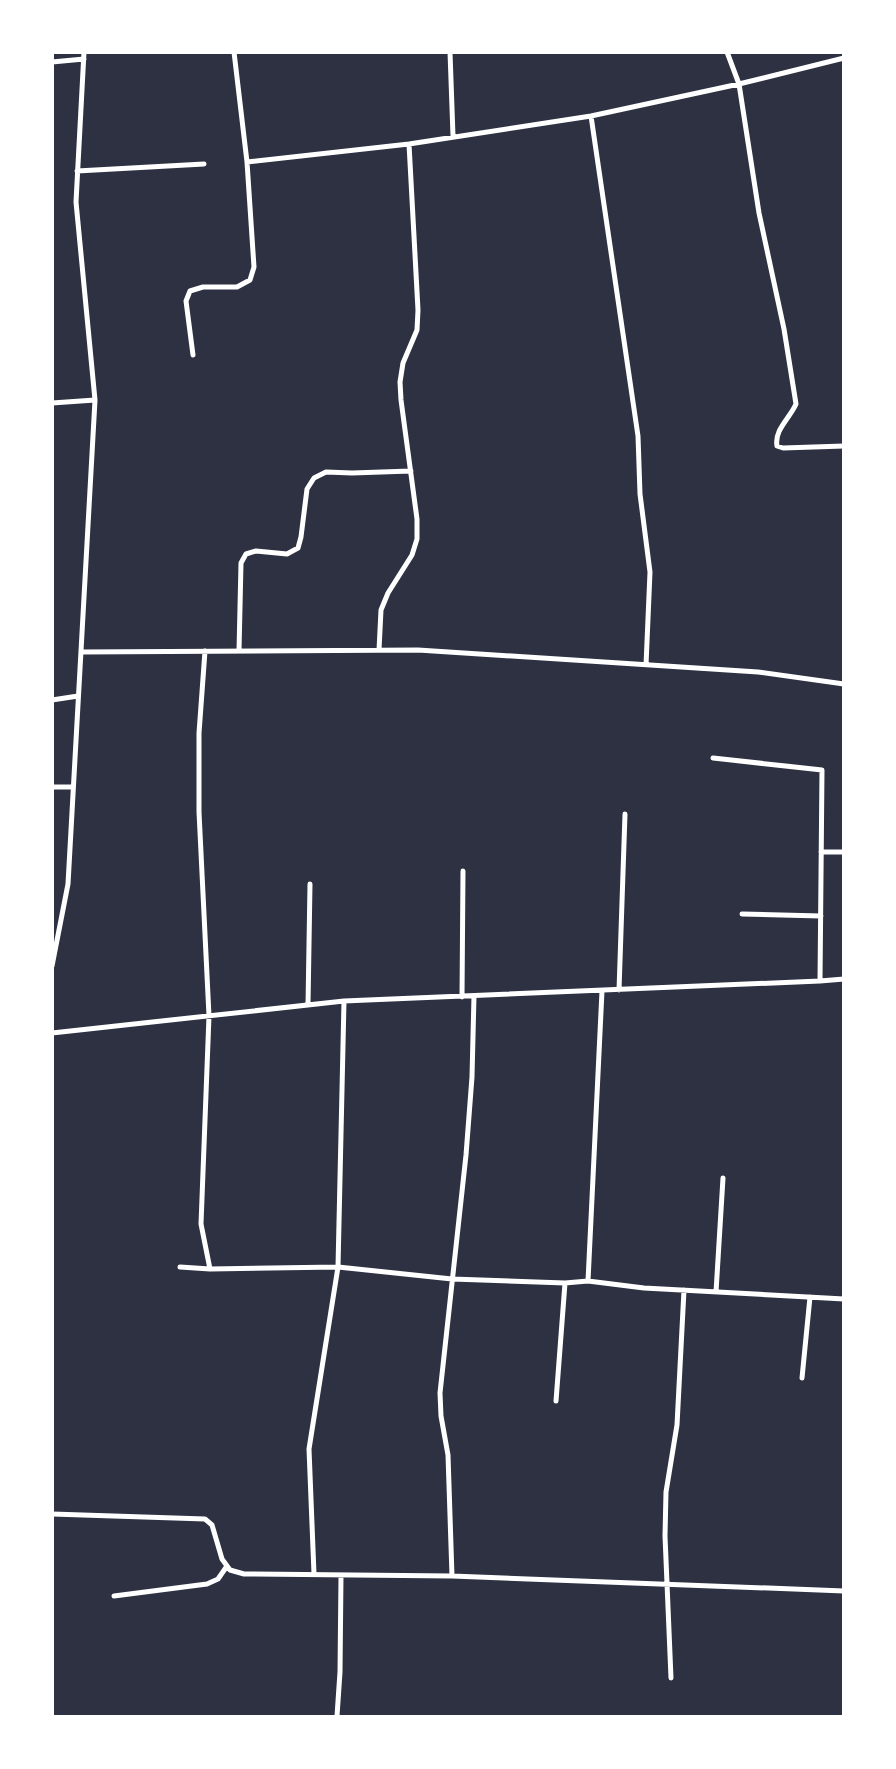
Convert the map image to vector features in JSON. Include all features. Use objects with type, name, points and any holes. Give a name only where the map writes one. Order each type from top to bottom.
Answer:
[{"type":"street","points":[[193,355],[186,301],[190,291],[203,287],[237,287],[250,280],[254,267],[247,162],[234,52]]},
{"type":"street","points":[[450,52],[453,136]]},
{"type":"street","points":[[727,52],[739,84],[759,213],[784,329],[796,404],[792,414],[779,430],[776,439],[777,446],[783,448],[843,446]]},
{"type":"street","points":[[52,62],[84,56],[76,202],[95,400],[68,884],[52,966]]},
{"type":"street","points":[[247,162],[409,144],[591,116],[739,84],[843,58]]},
{"type":"street","points":[[591,116],[638,436],[640,494],[650,572],[646,665]]},
{"type":"street","points":[[379,650],[381,610],[387,593],[412,555],[417,539],[417,519],[400,382],[403,363],[417,330],[418,310],[409,144]]},
{"type":"street","points":[[77,171],[204,164]]},
{"type":"street","points":[[52,404],[95,400]]},
{"type":"street","points":[[239,651],[241,563],[246,555],[256,551],[287,554],[298,548],[307,489],[314,478],[326,472],[411,471]]},
{"type":"street","points":[[81,652],[418,650],[758,672],[843,684]]},
{"type":"street","points":[[205,651],[199,733],[199,812],[208,1016],[201,1224],[210,1269]]},
{"type":"street","points":[[52,700],[78,696]]},
{"type":"street","points":[[713,758],[822,770],[820,981]]},
{"type":"street","points":[[52,787],[73,786]]},
{"type":"street","points":[[619,990],[625,814]]},
{"type":"street","points":[[821,852],[843,852]]},
{"type":"street","points":[[462,997],[463,871]]},
{"type":"street","points":[[308,1005],[310,884]]},
{"type":"street","points":[[742,914],[820,916]]},
{"type":"street","points":[[52,1033],[344,1001],[843,979]]},
{"type":"street","points":[[588,1281],[602,991]]},
{"type":"street","points":[[452,1576],[448,1455],[440,1405],[466,1155],[472,1077],[474,996]]},
{"type":"street","points":[[314,1574],[309,1449],[338,1267],[344,1001]]},
{"type":"street","points":[[716,1292],[723,1178]]},
{"type":"street","points":[[180,1267],[210,1269],[338,1267],[452,1279],[588,1281],[644,1288],[843,1299]]},
{"type":"street","points":[[556,1401],[565,1282]]},
{"type":"street","points":[[671,1678],[665,1536],[666,1492],[677,1425],[684,1290]]},
{"type":"street","points":[[802,1378],[810,1297]]},
{"type":"street","points":[[52,1514],[205,1519],[212,1525],[222,1560],[230,1570],[244,1574],[452,1576],[843,1591]]},
{"type":"street","points":[[114,1596],[207,1584],[218,1579],[227,1566]]},
{"type":"street","points":[[337,1716],[341,1576]]}]
